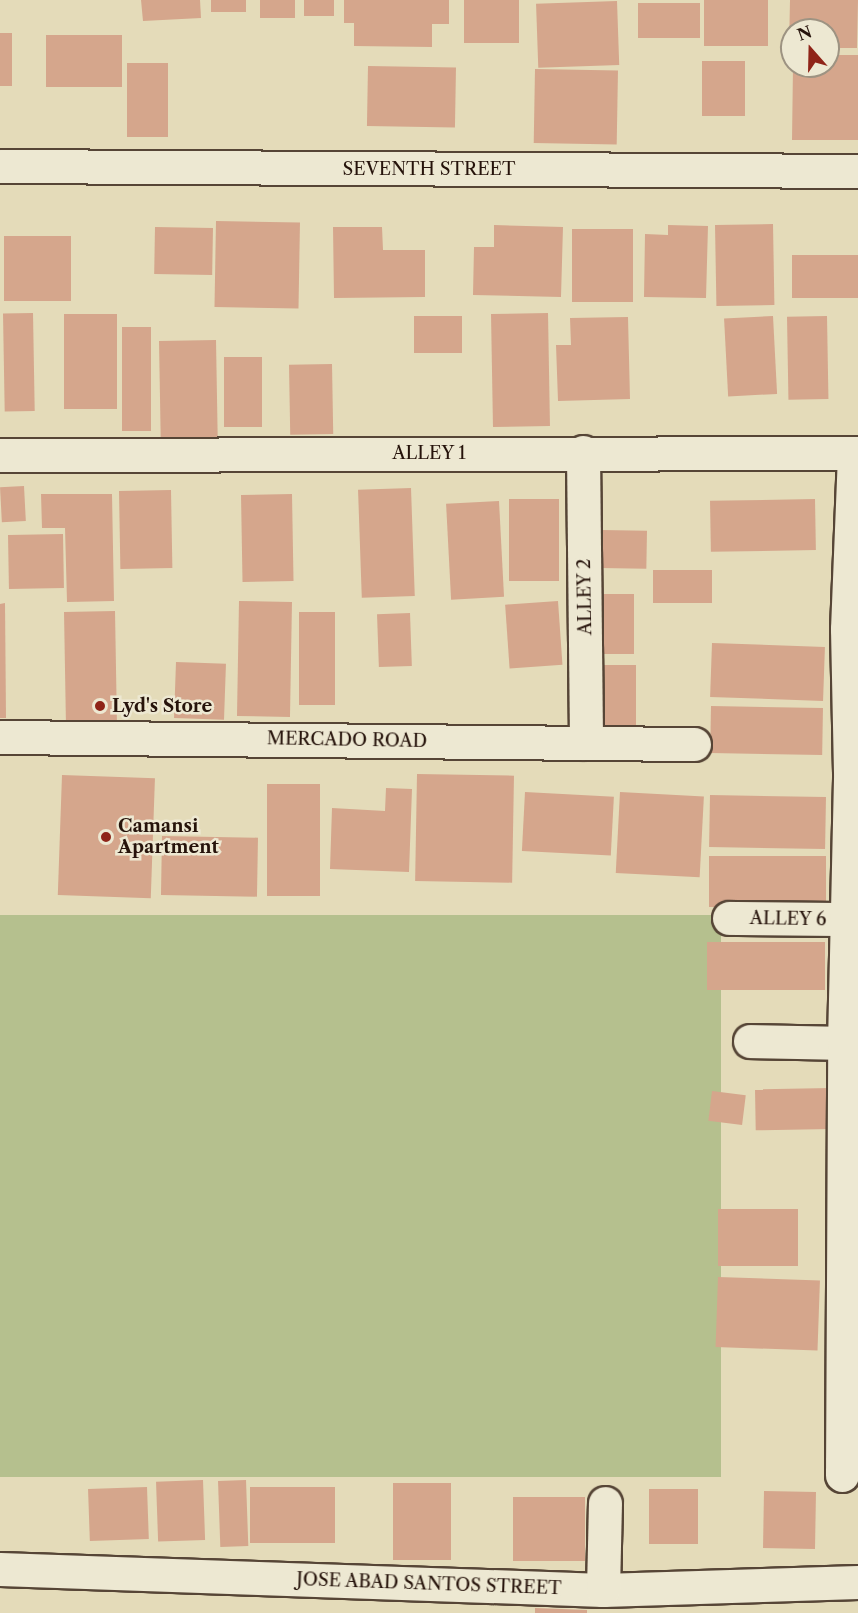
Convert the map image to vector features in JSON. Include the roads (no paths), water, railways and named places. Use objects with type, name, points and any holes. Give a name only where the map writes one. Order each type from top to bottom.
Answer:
[{"type":"street","name":"SEVENTH STREET","points":[[0,166],[858,171]]},
{"type":"street","name":"ALLEY 2","points":[[583,452],[586,743]]},
{"type":"street","name":"ALLEY 1","points":[[0,455],[856,453]]},
{"type":"street","points":[[842,1475],[849,1416],[850,1358],[844,1043],[846,919],[854,772],[852,629],[856,453]]},
{"type":"street","name":"MERCADO ROAD","points":[[0,737],[693,744]]},
{"type":"street","name":"ALLEY 6","points":[[729,918],[846,919]]},
{"type":"street","points":[[750,1041],[844,1043]]},
{"type":"street","points":[[603,1590],[605,1503]]},
{"type":"street","name":"JOSE ABAD SANTOS STREET","points":[[0,1569],[603,1590],[858,1582]]},
{"type":"place","name":"Lyd's Store","points":[[100,706]]},
{"type":"place","name":"Camansi Apartment","points":[[106,837]]}]
